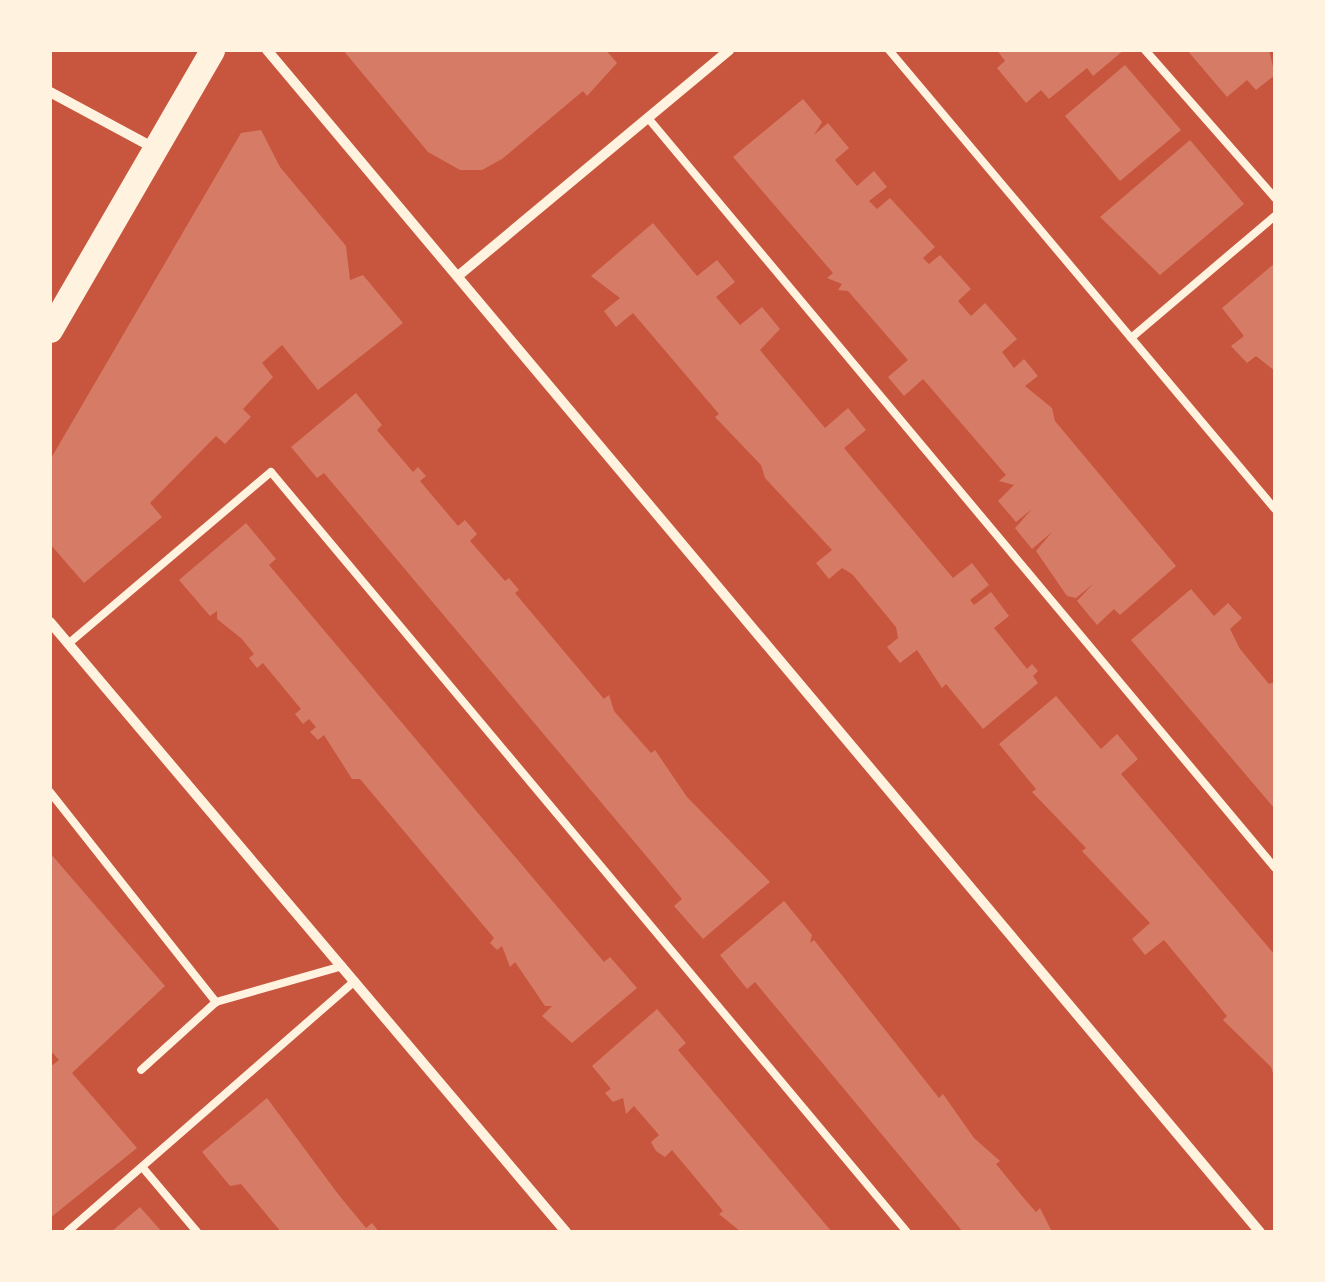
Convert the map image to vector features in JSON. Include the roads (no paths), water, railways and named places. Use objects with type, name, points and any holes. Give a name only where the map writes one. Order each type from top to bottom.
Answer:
[{"type":"main road","points":[[50,330],[152,147],[212,50]]},
{"type":"street","points":[[267,50],[1260,1232]]},
{"type":"street","points":[[458,276],[721,52]]},
{"type":"street","points":[[50,92],[152,147]]},
{"type":"street","points":[[50,622],[566,1232]]},
{"type":"lane","points":[[889,50],[1275,509]]},
{"type":"lane","points":[[1145,50],[1275,198]]},
{"type":"lane","points":[[648,118],[1275,868]]},
{"type":"lane","points":[[1131,338],[1275,216]]},
{"type":"lane","points":[[68,644],[271,472],[906,1232]]},
{"type":"lane","points":[[50,792],[216,1002]]},
{"type":"lane","points":[[141,1070],[216,1002],[342,966]]},
{"type":"lane","points":[[67,1232],[355,981]]},
{"type":"lane","points":[[142,1168],[197,1232]]}]
